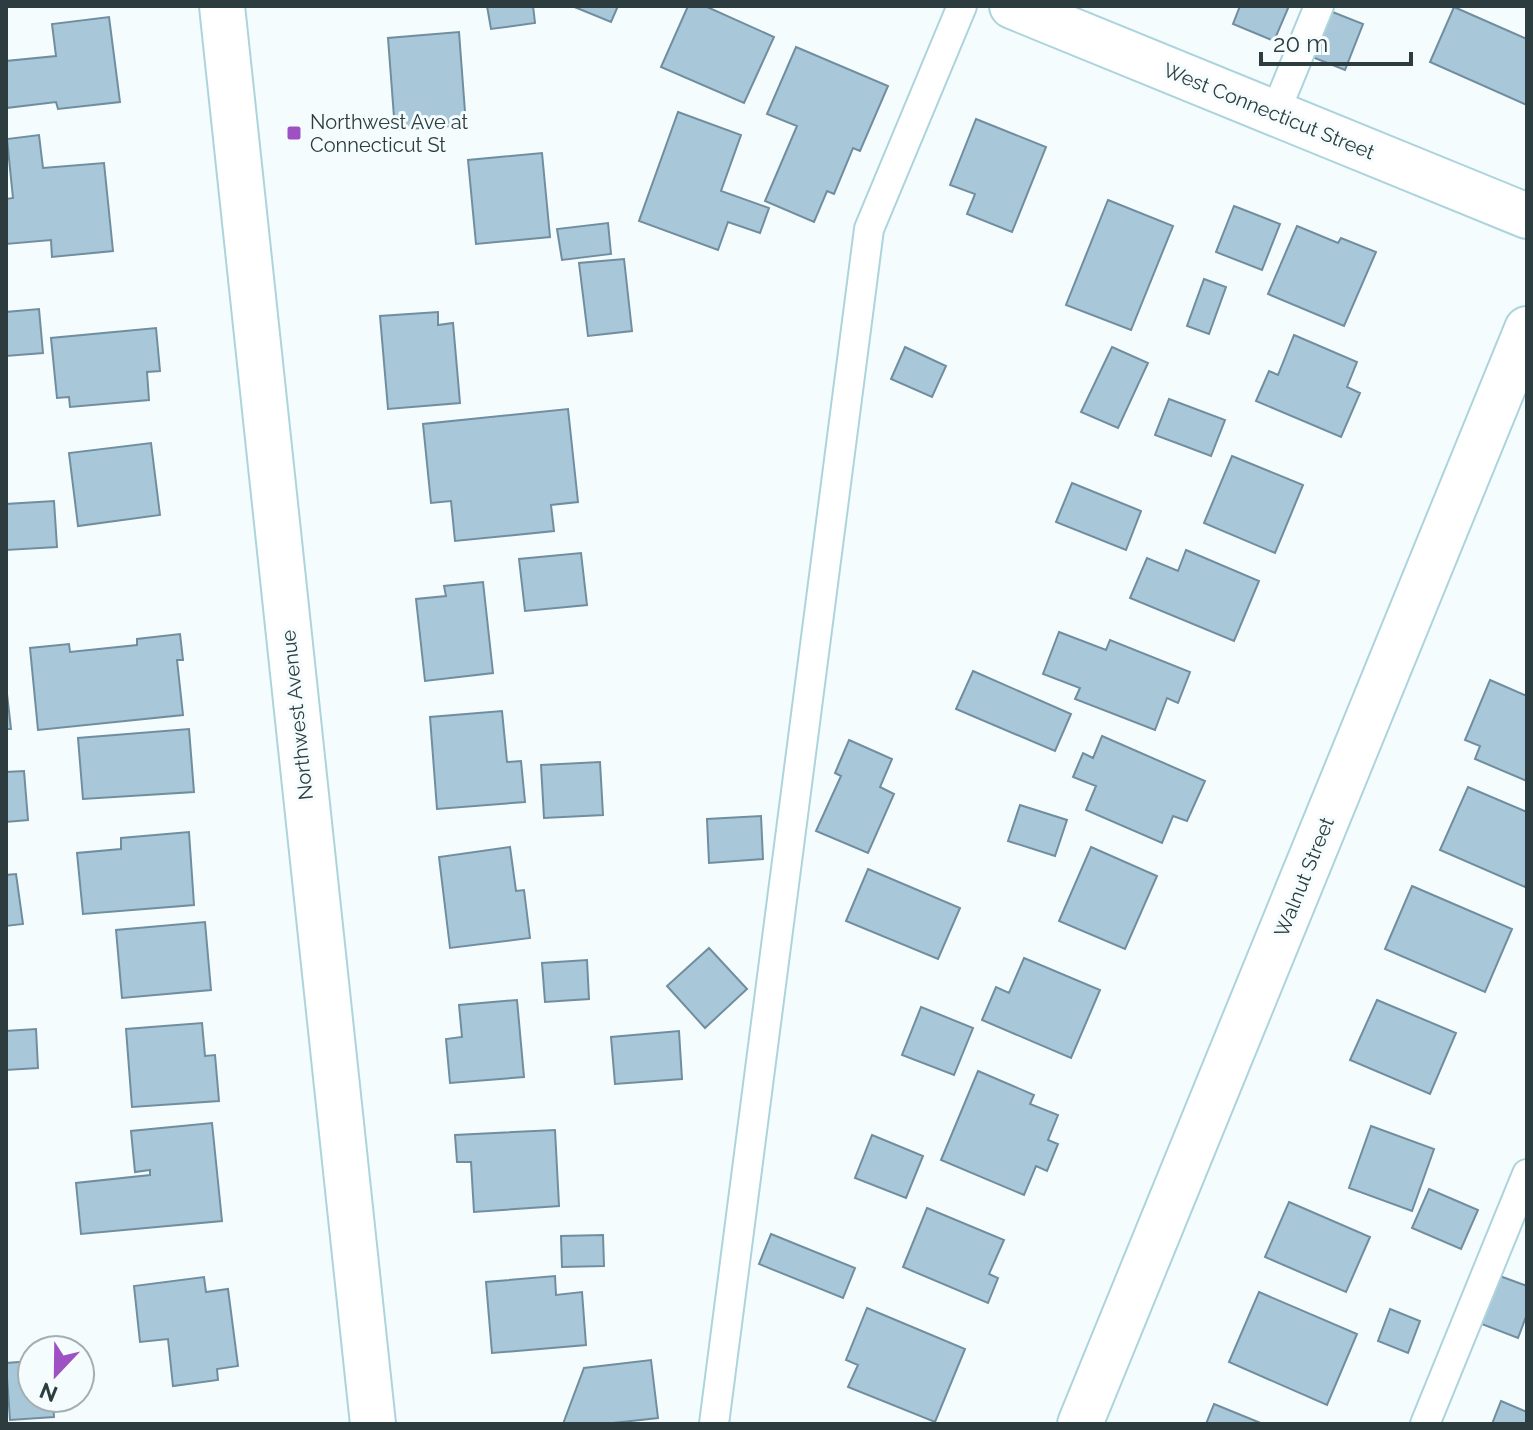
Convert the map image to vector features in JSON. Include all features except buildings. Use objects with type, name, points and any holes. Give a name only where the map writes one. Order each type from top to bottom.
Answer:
[{"type":"street","name":"Northwest Avenue","points":[[222,6],[373,1424]]},
{"type":"street","name":"West Connecticut Street","points":[[1012,6],[1527,216]]},
{"type":"street","name":"Walnut Street","points":[[1080,1424],[1527,329]]},
{"type":"lane","points":[[714,1424],[869,229],[962,6]]},
{"type":"lane","points":[[1275,113],[1319,6]]},
{"type":"lane","points":[[1425,1424],[1527,1174]]},
{"type":"place","name":"Northwest Ave at Connecticut St","points":[[294,133]]}]
